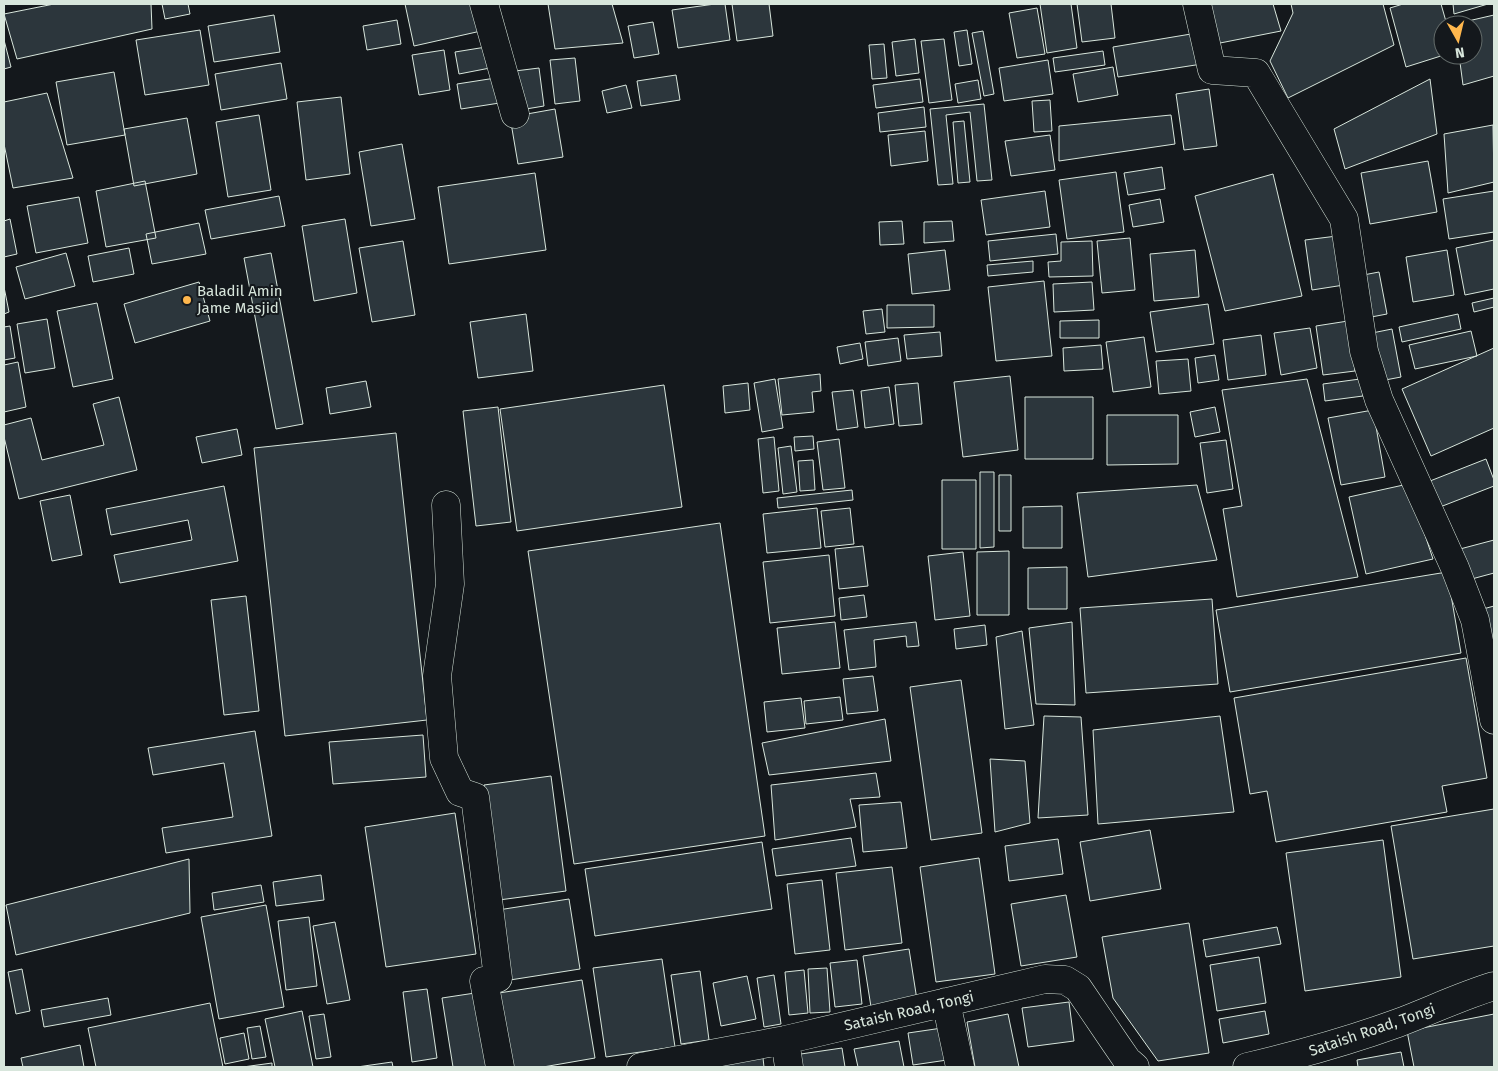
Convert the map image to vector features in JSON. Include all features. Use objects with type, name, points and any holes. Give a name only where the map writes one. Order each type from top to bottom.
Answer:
[{"type":"street","points":[[484,4],[515,114]]},
{"type":"street","points":[[1197,4],[1212,70],[1256,73],[1344,219],[1364,351],[1379,400],[1455,568],[1475,620],[1494,720]]},
{"type":"street","points":[[446,505],[450,584],[437,676],[444,758],[460,792],[475,796],[498,978],[484,981],[500,1067]]},
{"type":"street","name":"Sataish Road, Tongi","points":[[641,1067],[785,1040],[1045,979],[1065,980],[1078,988],[1127,1060],[1135,1067]]},
{"type":"street","name":"Sataish Road, Tongi","points":[[1247,1067],[1334,1045],[1494,986]]},
{"type":"street","points":[[946,1002],[960,1067]]},
{"type":"street","points":[[785,1040],[788,1067]]},
{"type":"building","points":[[54,4],[151,4],[152,29],[17,59],[4,14]]},
{"type":"building","points":[[162,4],[188,4],[190,14],[165,19]]},
{"type":"building","points":[[405,4],[475,4],[481,31],[414,46]]},
{"type":"building","points":[[548,4],[612,4],[623,43],[555,49]]},
{"type":"building","points":[[725,4],[730,40],[678,48],[672,10]]},
{"type":"building","points":[[732,4],[769,4],[773,36],[737,41]]},
{"type":"building","points":[[1040,4],[1071,4],[1077,48],[1047,53]]},
{"type":"building","points":[[1077,4],[1111,4],[1115,38],[1082,42]]},
{"type":"building","points":[[1205,4],[1273,4],[1281,31],[1210,45]]},
{"type":"building","points":[[1291,4],[1383,4],[1394,45],[1288,98],[1270,61],[1293,13]]},
{"type":"building","points":[[1403,4],[1441,4],[1444,15],[1433,15],[1433,58],[1406,67],[1390,8]]},
{"type":"building","points":[[1453,4],[1488,4],[1454,14]]},
{"type":"building","points":[[1037,8],[1045,54],[1017,58],[1009,13]]},
{"type":"building","points":[[274,15],[280,52],[214,62],[208,26]]},
{"type":"building","points":[[1494,15],[1494,76],[1463,85],[1460,65],[1483,65],[1483,18]]},
{"type":"building","points":[[397,20],[401,44],[367,50],[363,26]]},
{"type":"building","points":[[653,22],[659,54],[634,58],[628,26]]},
{"type":"building","points":[[200,30],[209,85],[145,95],[136,40]]},
{"type":"building","points":[[967,30],[972,64],[959,66],[954,32]]},
{"type":"building","points":[[983,31],[994,94],[984,96],[972,33]]},
{"type":"building","points":[[1197,33],[1202,64],[1118,77],[1113,47]]},
{"type":"building","points":[[915,39],[919,73],[896,76],[892,42]]},
{"type":"building","points":[[944,39],[952,100],[929,103],[921,41]]},
{"type":"building","points":[[4,40],[11,67],[4,69]]},
{"type":"building","points":[[884,44],[887,78],[872,79],[869,45]]},
{"type":"building","points":[[486,47],[490,68],[459,74],[455,52]]},
{"type":"building","points":[[444,50],[450,90],[419,95],[412,55]]},
{"type":"building","points":[[1103,51],[1105,65],[1055,72],[1053,58]]},
{"type":"building","points":[[575,58],[580,101],[555,104],[550,60]]},
{"type":"building","points":[[1048,60],[1053,94],[1004,101],[999,68]]},
{"type":"building","points":[[281,63],[287,99],[221,110],[215,74]]},
{"type":"building","points":[[1113,67],[1118,95],[1078,102],[1073,74]]},
{"type":"building","points":[[539,68],[544,106],[520,110],[515,71]]},
{"type":"building","points":[[114,72],[125,135],[67,145],[56,82]]},
{"type":"building","points":[[676,75],[680,100],[641,106],[637,81]]},
{"type":"building","points":[[502,77],[506,102],[461,109],[457,84]]},
{"type":"building","points":[[920,79],[923,102],[876,108],[873,85]]},
{"type":"building","points":[[1430,79],[1437,134],[1345,169],[1334,129]]},
{"type":"building","points":[[978,80],[981,99],[958,103],[955,84]]},
{"type":"building","points":[[626,85],[632,108],[607,113],[602,91]]},
{"type":"building","points":[[1209,89],[1217,146],[1184,150],[1176,94]]},
{"type":"building","points":[[47,93],[73,178],[13,188],[4,144],[4,102]]},
{"type":"building","points":[[341,97],[350,174],[306,180],[297,102]]},
{"type":"building","points":[[1050,100],[1052,131],[1034,132],[1032,101]]},
{"type":"building","points":[[984,104],[992,180],[977,181],[970,112],[946,115],[953,184],[938,185],[930,109]]},
{"type":"building","points":[[924,107],[926,127],[880,132],[878,113]]},
{"type":"building","points":[[555,109],[563,157],[518,164],[510,117]]},
{"type":"building","points":[[259,115],[271,190],[228,197],[216,122]]},
{"type":"building","points":[[1171,115],[1175,144],[1059,161],[1059,126]]},
{"type":"building","points":[[187,118],[197,174],[134,186],[124,129]]},
{"type":"building","points":[[964,121],[970,182],[958,183],[953,122]]},
{"type":"building","points":[[1493,125],[1494,182],[1448,193],[1444,134]]},
{"type":"building","points":[[925,131],[928,161],[891,166],[888,135]]},
{"type":"building","points":[[1050,135],[1055,170],[1011,176],[1005,141]]},
{"type":"building","points":[[402,144],[415,219],[371,226],[359,152]]},
{"type":"building","points":[[1428,161],[1437,212],[1370,224],[1361,173]]},
{"type":"building","points":[[1162,167],[1165,189],[1128,195],[1124,173]]},
{"type":"building","points":[[1116,172],[1124,232],[1067,239],[1059,180]]},
{"type":"building","points":[[535,173],[546,250],[449,264],[438,187]]},
{"type":"building","points":[[1273,174],[1302,296],[1225,311],[1195,196]]},
{"type":"building","points":[[145,181],[156,238],[106,247],[96,191]]},
{"type":"building","points":[[1045,191],[1050,227],[986,235],[981,200]]},
{"type":"building","points":[[1494,191],[1494,232],[1449,239],[1443,199]]},
{"type":"building","points":[[279,196],[285,226],[211,239],[205,210]]},
{"type":"building","points":[[79,197],[88,243],[36,253],[27,206]]},
{"type":"building","points":[[1160,199],[1164,222],[1133,227],[1129,205]]},
{"type":"building","points":[[10,219],[17,254],[4,257],[4,221]]},
{"type":"building","points":[[345,219],[357,293],[314,301],[302,226]]},
{"type":"building","points":[[902,221],[904,244],[880,245],[879,222]]},
{"type":"building","points":[[952,221],[954,241],[924,243],[924,222]]},
{"type":"building","points":[[199,223],[206,254],[152,264],[146,234]]},
{"type":"building","points":[[1056,234],[1058,254],[990,261],[988,241]]},
{"type":"building","points":[[1337,236],[1344,285],[1312,290],[1305,240]]},
{"type":"building","points":[[1130,238],[1135,290],[1102,293],[1097,241]]},
{"type":"building","points":[[1494,240],[1494,289],[1465,295],[1456,248]]},
{"type":"building","points":[[403,241],[415,315],[372,322],[359,248]]},
{"type":"building","points":[[1092,241],[1093,276],[1049,277],[1048,262],[1061,261],[1061,242]]},
{"type":"building","points":[[129,248],[134,274],[93,282],[88,256]]},
{"type":"building","points":[[945,250],[950,290],[912,294],[908,254]]},
{"type":"building","points":[[1195,250],[1199,297],[1154,301],[1150,254]]},
{"type":"building","points":[[1447,250],[1454,295],[1413,302],[1406,257]]},
{"type":"building","points":[[66,253],[75,286],[25,299],[16,267]]},
{"type":"building","points":[[271,253],[303,424],[276,429],[244,258]]},
{"type":"building","points":[[1033,261],[1033,272],[988,276],[987,265]]},
{"type":"building","points":[[1379,272],[1387,314],[1366,318],[1358,276]]},
{"type":"building","points":[[1044,281],[1052,356],[996,361],[988,287]]},
{"type":"building","points":[[199,282],[210,321],[135,343],[124,304]]},
{"type":"building","points":[[1092,282],[1094,310],[1054,312],[1053,284]]},
{"type":"building","points":[[4,287],[9,312],[4,314]]},
{"type":"building","points":[[1494,298],[1494,307],[1474,312],[1472,303]]},
{"type":"building","points":[[97,303],[113,379],[73,387],[57,311]]},
{"type":"building","points":[[1208,304],[1214,344],[1156,352],[1150,312]]},
{"type":"building","points":[[887,305],[934,305],[934,327],[887,328]]},
{"type":"building","points":[[882,309],[885,332],[866,334],[863,311]]},
{"type":"building","points":[[526,314],[533,371],[478,378],[470,322]]},
{"type":"building","points":[[1458,314],[1461,329],[1402,342],[1399,327]]},
{"type":"building","points":[[47,319],[55,368],[25,373],[17,324]]},
{"type":"building","points":[[1099,320],[1099,338],[1060,338],[1060,321]]},
{"type":"building","points":[[1348,321],[1355,371],[1323,375],[1316,326]]},
{"type":"building","points":[[10,326],[15,358],[4,360],[4,327]]},
{"type":"building","points":[[1310,328],[1317,368],[1281,375],[1274,333]]},
{"type":"building","points":[[1392,329],[1401,377],[1380,381],[1372,333]]},
{"type":"building","points":[[1471,331],[1477,356],[1415,369],[1409,345]]},
{"type":"building","points":[[940,332],[942,356],[907,359],[904,335]]},
{"type":"building","points":[[1261,335],[1266,375],[1228,380],[1223,340]]},
{"type":"building","points":[[1144,337],[1151,387],[1113,392],[1106,342]]},
{"type":"building","points":[[898,338],[901,361],[868,366],[865,342]]},
{"type":"building","points":[[860,343],[863,359],[840,364],[837,347]]},
{"type":"building","points":[[1101,345],[1103,369],[1064,371],[1063,348]]},
{"type":"building","points":[[1494,348],[1494,428],[1431,456],[1402,389]]},
{"type":"building","points":[[1215,355],[1219,380],[1198,383],[1195,358]]},
{"type":"building","points":[[1188,359],[1191,391],[1159,394],[1156,361]]},
{"type":"building","points":[[18,362],[26,407],[4,412],[4,365]]},
{"type":"building","points":[[820,374],[821,391],[812,392],[814,412],[782,415],[778,379]]},
{"type":"building","points":[[1010,376],[1018,450],[963,457],[954,382]]},
{"type":"building","points":[[775,379],[783,428],[762,432],[754,383]]},
{"type":"building","points":[[1307,379],[1358,577],[1237,597],[1223,509],[1242,506],[1222,390]]},
{"type":"building","points":[[1360,379],[1363,396],[1325,401],[1323,384]]},
{"type":"building","points":[[366,381],[371,407],[330,414],[326,388]]},
{"type":"building","points":[[748,383],[750,410],[725,413],[723,386]]},
{"type":"building","points":[[918,383],[922,424],[899,426],[895,385]]},
{"type":"building","points":[[664,385],[682,507],[517,531],[500,409]]},
{"type":"building","points":[[889,387],[894,424],[865,428],[861,391]]},
{"type":"building","points":[[853,390],[858,427],[837,430],[832,392]]},
{"type":"building","points":[[119,397],[137,470],[19,499],[4,437],[4,425],[31,418],[42,460],[104,445],[93,404]]},
{"type":"building","points":[[1025,397],[1093,397],[1093,459],[1025,459]]},
{"type":"building","points":[[498,407],[511,522],[476,526],[463,411]]},
{"type":"building","points":[[1215,407],[1220,432],[1195,437],[1190,412]]},
{"type":"building","points":[[1373,410],[1385,477],[1341,485],[1328,418]]},
{"type":"building","points":[[1107,415],[1178,415],[1178,464],[1107,465]]},
{"type":"building","points":[[237,429],[242,455],[202,463],[196,437]]},
{"type":"building","points":[[396,433],[427,720],[285,736],[254,448]]},
{"type":"building","points":[[813,436],[814,449],[795,451],[794,437]]},
{"type":"building","points":[[774,437],[779,491],[763,493],[758,439]]},
{"type":"building","points":[[839,439],[845,488],[823,490],[817,442]]},
{"type":"building","points":[[1226,440],[1233,489],[1207,493],[1200,443]]},
{"type":"building","points":[[791,446],[797,492],[783,494],[778,448]]},
{"type":"building","points":[[1486,459],[1494,480],[1494,486],[1440,507],[1430,481]]},
{"type":"building","points":[[813,460],[815,490],[800,491],[798,461]]},
{"type":"building","points":[[980,472],[994,472],[994,547],[980,548]]},
{"type":"building","points":[[999,475],[1011,475],[1011,531],[999,531]]},
{"type":"building","points":[[942,480],[976,480],[976,549],[942,549]]},
{"type":"building","points":[[1408,484],[1433,559],[1366,574],[1349,497]]},
{"type":"building","points":[[1197,485],[1217,560],[1088,577],[1077,493]]},
{"type":"building","points":[[224,486],[238,561],[120,583],[114,555],[192,540],[188,520],[111,535],[106,509]]},
{"type":"building","points":[[852,490],[853,500],[778,508],[777,498]]},
{"type":"building","points":[[70,495],[82,555],[52,561],[40,501]]},
{"type":"building","points":[[1062,506],[1062,548],[1023,548],[1023,507]]},
{"type":"building","points":[[817,508],[821,548],[767,553],[763,514]]},
{"type":"building","points":[[850,508],[854,544],[825,547],[821,511]]},
{"type":"building","points":[[720,523],[765,836],[574,864],[528,551]]},
{"type":"building","points":[[1494,540],[1494,573],[1468,580],[1460,549]]},
{"type":"building","points":[[863,546],[868,586],[839,589],[835,549]]},
{"type":"building","points":[[1009,551],[1009,615],[977,615],[977,552]]},
{"type":"building","points":[[963,552],[970,616],[935,620],[928,556]]},
{"type":"building","points":[[829,555],[835,616],[770,623],[763,562]]},
{"type":"building","points":[[1067,567],[1067,609],[1028,609],[1028,568]]},
{"type":"building","points":[[1447,572],[1461,653],[1230,692],[1216,610]]},
{"type":"building","points":[[864,595],[867,617],[841,620],[839,598]]},
{"type":"building","points":[[246,596],[259,711],[224,715],[211,600]]},
{"type":"building","points":[[1212,599],[1218,684],[1086,693],[1080,608]]},
{"type":"building","points":[[1494,606],[1494,652],[1483,609]]},
{"type":"building","points":[[835,622],[840,668],[782,674],[777,628]]},
{"type":"building","points":[[916,622],[919,646],[907,647],[906,636],[874,640],[876,667],[849,670],[844,630]]},
{"type":"building","points":[[1072,622],[1075,705],[1036,704],[1029,628]]},
{"type":"building","points":[[985,625],[987,645],[956,649],[954,629]]},
{"type":"building","points":[[1022,631],[1034,725],[1005,729],[996,637]]},
{"type":"building","points":[[1466,658],[1487,778],[1442,786],[1447,812],[1276,842],[1267,791],[1250,794],[1234,698]]},
{"type":"building","points":[[873,676],[878,711],[847,714],[843,679]]},
{"type":"building","points":[[961,680],[982,833],[931,840],[910,687]]},
{"type":"building","points":[[840,697],[843,720],[806,724],[804,701]]},
{"type":"building","points":[[801,698],[805,728],[767,732],[764,702]]},
{"type":"building","points":[[1044,716],[1081,717],[1088,815],[1038,818]]},
{"type":"building","points":[[1220,716],[1234,812],[1098,824],[1093,730]]},
{"type":"building","points":[[885,719],[891,761],[769,775],[762,743]]},
{"type":"building","points":[[255,731],[272,836],[166,853],[162,828],[233,817],[224,763],[153,775],[148,748]]},
{"type":"building","points":[[423,735],[426,777],[333,784],[329,742]]},
{"type":"building","points":[[990,759],[1025,761],[1030,823],[995,832]]},
{"type":"building","points":[[876,773],[880,797],[850,799],[856,827],[775,840],[771,785]]},
{"type":"building","points":[[551,776],[566,891],[499,900],[484,785]]},
{"type":"building","points":[[901,802],[907,848],[863,852],[859,805]]},
{"type":"building","points":[[1494,809],[1494,946],[1413,959],[1391,826]]},
{"type":"building","points":[[455,813],[476,954],[386,967],[365,827]]},
{"type":"building","points":[[1150,830],[1161,889],[1090,901],[1080,842]]},
{"type":"building","points":[[851,838],[856,866],[776,876],[772,849]]},
{"type":"building","points":[[1058,839],[1063,874],[1009,881],[1005,846]]},
{"type":"building","points":[[1383,840],[1401,977],[1305,991],[1286,853]]},
{"type":"building","points":[[762,842],[772,909],[595,936],[585,869]]},
{"type":"building","points":[[979,858],[995,974],[936,982],[920,867]]},
{"type":"building","points":[[189,859],[190,913],[16,955],[6,905]]},
{"type":"building","points":[[892,867],[902,943],[845,950],[836,873]]},
{"type":"building","points":[[321,875],[324,900],[276,906],[273,882]]},
{"type":"building","points":[[822,880],[830,950],[795,954],[787,884]]},
{"type":"building","points":[[261,885],[264,902],[214,910],[212,893]]},
{"type":"building","points":[[1066,895],[1077,957],[1021,966],[1011,904]]},
{"type":"building","points":[[569,899],[580,969],[510,980],[498,910]]},
{"type":"building","points":[[266,905],[284,1007],[219,1019],[201,917]]},
{"type":"building","points":[[309,917],[317,986],[286,990],[278,921]]},
{"type":"building","points":[[335,922],[350,1000],[327,1004],[313,926]]},
{"type":"building","points":[[1189,923],[1209,1053],[1158,1061],[1113,998],[1102,937]]},
{"type":"building","points":[[1277,927],[1281,944],[1206,957],[1203,940]]},
{"type":"building","points":[[909,949],[917,1000],[871,1007],[863,956]]},
{"type":"building","points":[[1259,957],[1266,1003],[1217,1011],[1210,965]]},
{"type":"building","points":[[662,959],[675,1047],[606,1057],[593,968]]},
{"type":"building","points":[[857,960],[862,1004],[835,1007],[830,963]]},
{"type":"building","points":[[827,968],[830,1012],[810,1013],[808,969]]},
{"type":"building","points":[[22,969],[30,1011],[16,1014],[8,972]]},
{"type":"building","points":[[804,970],[808,1013],[789,1015],[785,972]]},
{"type":"building","points":[[700,971],[709,1040],[681,1044],[671,975]]},
{"type":"building","points":[[774,975],[781,1024],[764,1027],[757,978]]},
{"type":"building","points":[[747,976],[756,1019],[721,1026],[713,983]]},
{"type":"building","points":[[582,980],[595,1058],[543,1067],[511,1067],[499,993]]},
{"type":"building","points":[[427,989],[437,1058],[412,1062],[403,992]]},
{"type":"building","points":[[475,993],[487,1067],[453,1067],[442,998]]},
{"type":"building","points":[[108,998],[111,1015],[44,1027],[41,1010]]},
{"type":"building","points":[[1069,1002],[1074,1041],[1028,1047],[1022,1008]]},
{"type":"building","points":[[210,1003],[223,1067],[96,1067],[88,1028]]},
{"type":"building","points":[[302,1011],[313,1067],[275,1067],[265,1019]]},
{"type":"building","points":[[1265,1011],[1269,1034],[1223,1043],[1219,1019]]},
{"type":"building","points":[[324,1014],[331,1057],[316,1059],[309,1016]]},
{"type":"building","points":[[1008,1014],[1019,1067],[975,1067],[967,1022]]},
{"type":"building","points":[[1494,1014],[1494,1067],[1414,1067],[1407,1031]]},
{"type":"building","points":[[260,1026],[266,1057],[252,1059],[247,1028]]},
{"type":"building","points":[[949,1027],[954,1059],[913,1065],[908,1033]]},
{"type":"building","points":[[244,1033],[249,1059],[225,1064],[220,1038]]},
{"type":"building","points":[[899,1041],[904,1067],[858,1067],[854,1049]]},
{"type":"building","points":[[80,1045],[84,1067],[23,1067],[21,1058]]},
{"type":"building","points":[[842,1048],[845,1067],[796,1067],[794,1055]]},
{"type":"building","points":[[1401,1052],[1404,1067],[1358,1067],[1357,1060]]},
{"type":"building","points":[[763,1058],[764,1067],[688,1067]]},
{"type":"building","points":[[392,1062],[393,1067],[357,1067]]},
{"type":"building","points":[[272,1063],[272,1067],[243,1067]]},
{"type":"place","name":"Baladil Amin Jame Masjid","points":[[187,300]]}]
